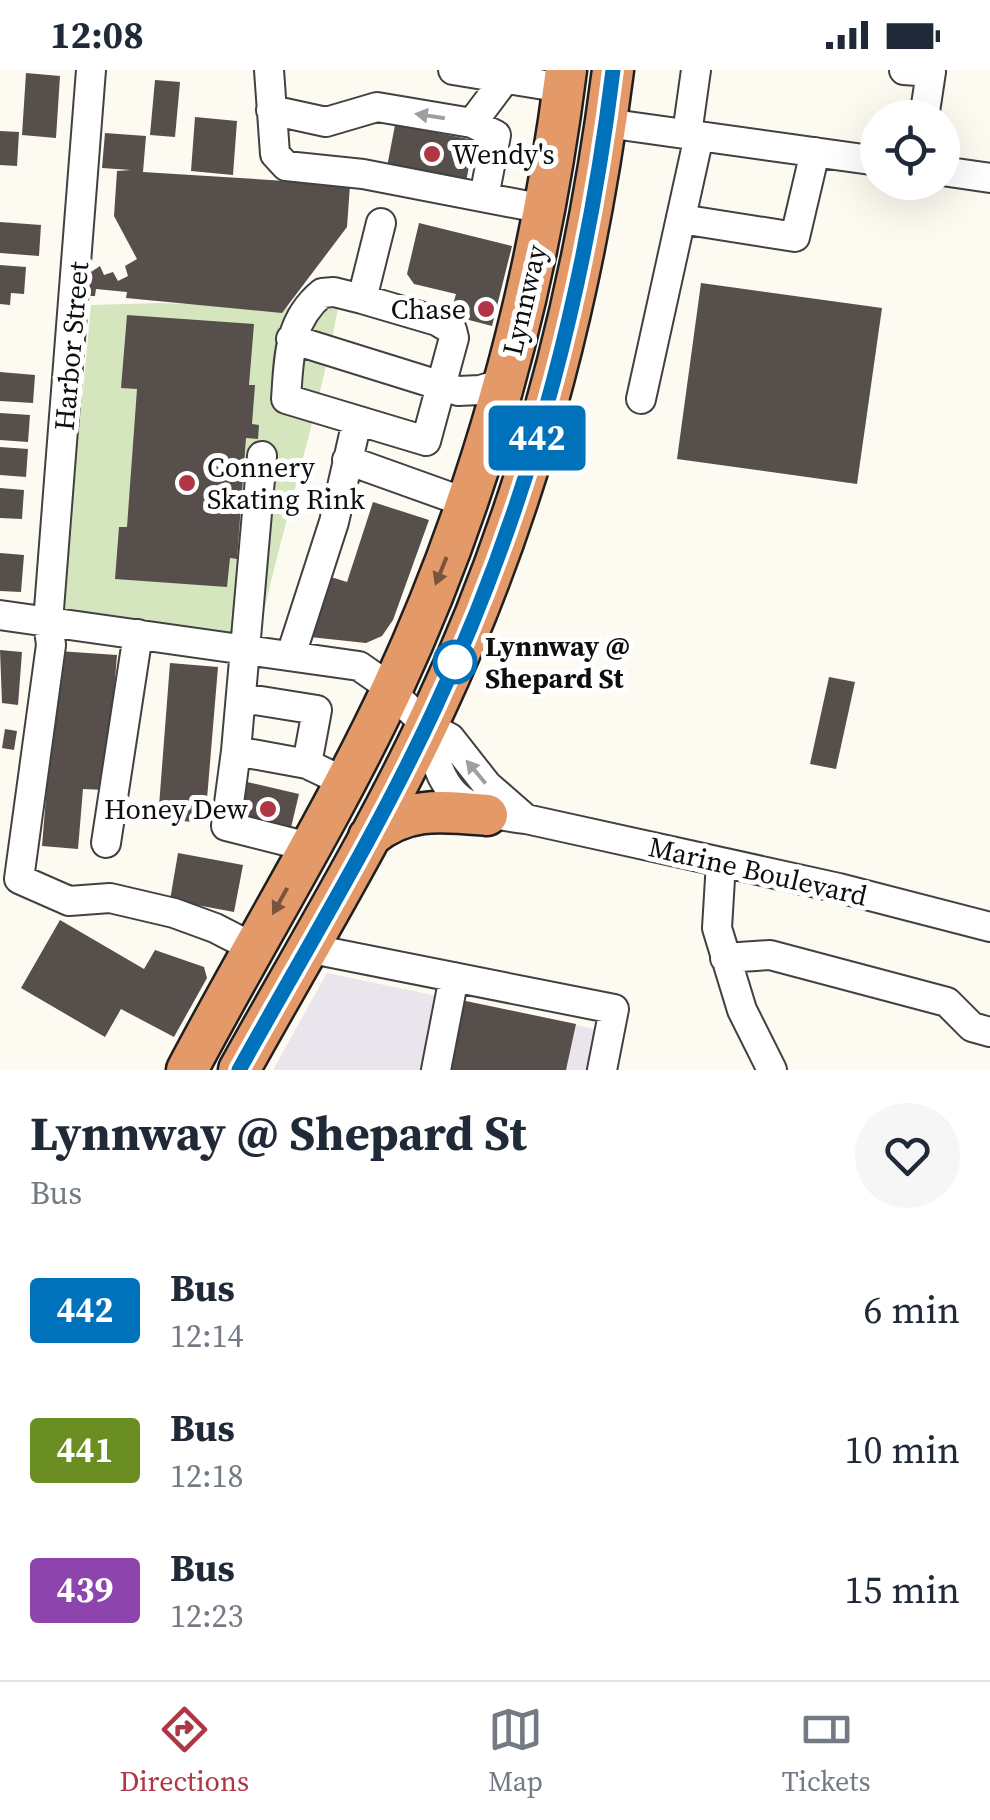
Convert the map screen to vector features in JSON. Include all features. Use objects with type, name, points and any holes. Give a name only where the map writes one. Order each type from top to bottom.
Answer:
[{"type":"highway","points":[[565,79],[610,95]]},
{"type":"highway","name":"Lynnway","points":[[187,1070],[391,691],[467,502],[504,382],[544,209],[565,79]]},
{"type":"highway","name":"Lynnway","points":[[240,1070],[426,726],[504,538],[544,412],[578,283],[610,95]]},
{"type":"highway","points":[[366,840],[387,824],[429,810],[506,817]]},
{"type":"street","name":"Harbor Street","points":[[91,70],[48,622],[51,645],[20,879],[69,901],[110,898],[174,913],[254,948]]},
{"type":"street","points":[[269,70],[275,154],[286,166],[363,174],[544,209]]},
{"type":"street","points":[[453,70],[506,78],[565,79]]},
{"type":"street","points":[[641,399],[681,219],[693,135],[696,70]]},
{"type":"street","points":[[904,70],[932,72],[927,100]]},
{"type":"street","points":[[472,123],[506,78]]},
{"type":"street","points":[[610,95],[693,135],[860,158]]},
{"type":"street","points":[[271,110],[326,122],[377,107],[472,123],[496,136],[484,197]]},
{"type":"street","points":[[681,219],[795,237],[815,152]]},
{"type":"street","points":[[960,174],[990,178]]},
{"type":"street","points":[[362,299],[381,223]]},
{"type":"street","points":[[334,292],[446,324],[454,338],[426,441],[286,398],[291,339],[309,304],[322,294],[334,292]]},
{"type":"street","points":[[291,339],[443,387],[469,392],[504,382]]},
{"type":"street","points":[[292,656],[330,534],[357,421]]},
{"type":"street","points":[[262,456],[242,698],[226,826],[309,847]]},
{"type":"street","points":[[347,460],[467,502]]},
{"type":"street","points":[[0,615],[359,666],[426,726]]},
{"type":"street","points":[[106,843],[138,634]]},
{"type":"street","points":[[242,698],[317,710],[307,764]]},
{"type":"street","name":"Marine Boulevard","points":[[426,726],[442,777],[468,806],[874,896],[990,927]]},
{"type":"street","name":"Marine Boulevard","points":[[426,726],[450,738],[487,785],[506,817]]},
{"type":"street","points":[[236,751],[307,764],[345,782]]},
{"type":"street","points":[[721,862],[717,928],[742,1010],[772,1070]]},
{"type":"street","points":[[307,948],[614,1009],[602,1070]]},
{"type":"street","points":[[725,958],[770,955],[947,1002],[972,1027],[990,1032]]},
{"type":"street","points":[[436,1070],[454,977]]},
{"type":"shaded area","points":[[327,973],[604,1031],[596,1070],[273,1070]]},
{"type":"green space","points":[[158,303],[338,309],[258,637],[49,609],[83,392],[91,305]]},
{"type":"building","points":[[26,73],[60,76],[56,138],[22,135]]},
{"type":"building","points":[[155,80],[180,82],[175,137],[150,135]]},
{"type":"building","points":[[195,117],[237,121],[233,175],[191,171]]},
{"type":"building","points":[[395,125],[474,140],[466,182],[387,167]]},
{"type":"building","points":[[0,131],[19,132],[17,166],[0,165]]},
{"type":"building","points":[[105,133],[146,136],[143,172],[350,185],[347,227],[282,313],[126,298],[127,292],[96,289],[95,296],[89,296],[91,272],[100,266],[104,275],[113,272],[118,281],[128,276],[125,266],[137,259],[114,216],[117,171],[131,170],[102,168]]},
{"type":"building","points":[[0,222],[41,225],[39,256],[0,253]]},
{"type":"building","points":[[419,223],[512,246],[492,326],[450,315],[456,294],[414,284],[407,274]]},
{"type":"building","points":[[0,265],[26,267],[24,294],[11,293],[10,305],[0,304]]},
{"type":"building","points":[[701,283],[882,308],[857,484],[677,459]]},
{"type":"building","name":"Connery Skating Rink","points":[[127,315],[254,324],[249,385],[255,385],[252,424],[259,425],[258,439],[246,438],[237,559],[230,558],[227,587],[115,579],[119,527],[127,527],[137,389],[121,388]]},
{"type":"building","points":[[0,372],[35,375],[33,403],[0,401]]},
{"type":"building","points":[[0,413],[30,415],[28,442],[0,440]]},
{"type":"building","points":[[0,447],[28,449],[26,477],[0,475]]},
{"type":"building","points":[[0,488],[24,490],[22,519],[0,518]]},
{"type":"building","points":[[373,502],[429,520],[393,620],[382,636],[366,643],[310,637],[331,577],[347,582]]},
{"type":"building","points":[[0,553],[24,555],[21,592],[0,591]]},
{"type":"building","points":[[0,650],[22,652],[18,705],[2,703]]},
{"type":"building","points":[[58,651],[117,655],[106,790],[83,789],[78,849],[42,846]]},
{"type":"building","points":[[170,663],[218,667],[205,823],[158,819]]},
{"type":"building","points":[[829,677],[855,682],[836,769],[810,764]]},
{"type":"building","points":[[5,729],[17,731],[14,750],[2,748]]},
{"type":"building","points":[[247,782],[299,794],[289,836],[237,824]]},
{"type":"building","points":[[178,853],[243,865],[234,912],[170,900]]},
{"type":"building","points":[[60,920],[144,969],[155,950],[204,967],[207,978],[174,1037],[121,1009],[105,1037],[21,988]]},
{"type":"building","points":[[461,1000],[576,1024],[566,1070],[447,1070]]},
{"type":"bus line","name":"442","points":[[239,1070],[419,743],[504,538],[570,319],[593,206],[613,70]]},
{"type":"place","name":"Wendy's","points":[[432,154]]},
{"type":"place","name":"Chase","points":[[486,309]]},
{"type":"place","name":"Connery Skating Rink","points":[[187,483]]},
{"type":"place","name":"Lynnway @ Shepard St","points":[[455,662]]},
{"type":"place","name":"Honey Dew","points":[[268,809]]}]
